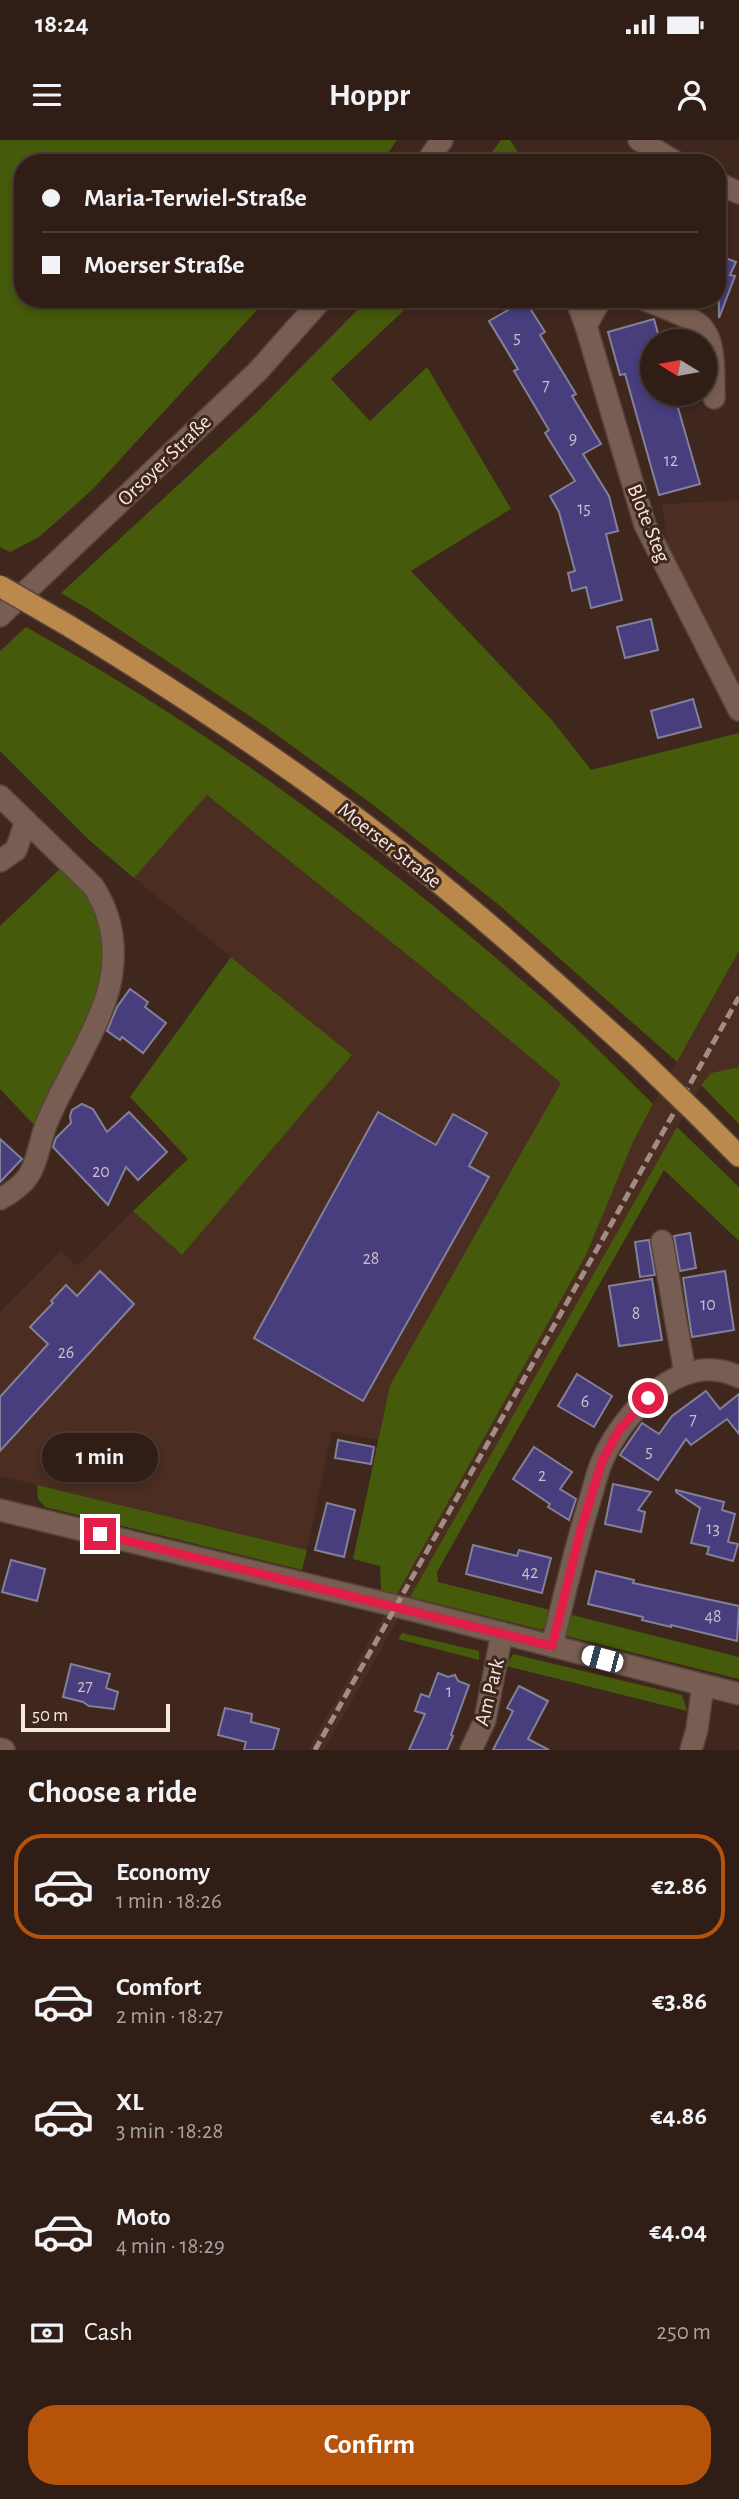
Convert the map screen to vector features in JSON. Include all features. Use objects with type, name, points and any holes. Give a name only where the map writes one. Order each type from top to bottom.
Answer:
[{"type":"main road","name":"Moerser Straße","points":[[0,586],[219,720],[390,843],[476,914],[636,1055],[739,1156]]},
{"type":"street","points":[[639,140],[663,154]]},
{"type":"street","name":"Orsoyer Straße","points":[[0,616],[258,371],[314,308]]},
{"type":"street","name":"Blote Steg","points":[[579,308],[645,525],[739,710]]},
{"type":"street","points":[[586,326],[596,308]]},
{"type":"street","points":[[665,308],[697,321],[703,329]]},
{"type":"street","points":[[0,1199],[21,1185],[34,1165],[49,1117],[106,999],[114,955],[109,918],[93,886],[1,798]]},
{"type":"street","points":[[0,861],[10,857],[16,850],[26,821]]},
{"type":"street","points":[[662,1241],[685,1373]]},
{"type":"street","points":[[552,1646],[581,1529],[602,1461],[619,1430],[648,1398],[668,1381],[685,1373],[708,1370],[731,1373],[739,1377]]},
{"type":"street","points":[[0,1510],[739,1694]]},
{"type":"street","name":"Am Park","points":[[471,1750],[485,1720],[502,1633]]},
{"type":"street","points":[[691,1750],[703,1685]]},
{"type":"shaded area","points":[[739,500],[739,687],[669,559],[662,504]]},
{"type":"shaded area","points":[[207,795],[425,969],[562,1083],[390,1385],[378,1440],[332,1431],[307,1550],[0,1476],[0,1312],[61,1251],[77,1266],[133,1211],[181,1254],[352,1055],[134,878]]},
{"type":"shaded area","points":[[739,951],[739,1067],[711,1073],[701,1085],[324,1750],[308,1750],[586,1255],[633,1141]]},
{"type":"green space","points":[[0,140],[397,140],[387,154],[14,154],[14,308],[259,308],[93,489],[39,537],[10,552],[0,547]]},
{"type":"green space","points":[[501,140],[510,140],[519,154],[491,154]]},
{"type":"green space","points":[[359,308],[406,308],[331,379],[370,421],[427,367],[511,509],[411,571],[552,720],[591,770],[739,733],[739,951],[677,1062],[499,905],[372,804],[266,727],[61,593],[255,414]]},
{"type":"green space","points":[[26,627],[164,709],[296,800],[360,848],[546,1001],[653,1104],[633,1142],[586,1255],[397,1594],[381,1590],[380,1566],[353,1559],[390,1385],[561,1083],[425,969],[207,795],[134,878],[89,840],[0,751],[0,651]]},
{"type":"green space","points":[[62,867],[89,897],[105,934],[101,992],[36,1127],[0,1089],[0,926]]},
{"type":"green space","points":[[231,957],[352,1055],[182,1255],[133,1211],[188,1159],[130,1097]]},
{"type":"green space","points":[[739,1067],[739,1124],[701,1085],[711,1073]]},
{"type":"green space","points":[[677,1127],[739,1187],[739,1241],[664,1170],[437,1572],[438,1582],[550,1610],[547,1624],[542,1630],[410,1597]]},
{"type":"green space","points":[[37,1485],[307,1550],[302,1570],[45,1507],[38,1499]]},
{"type":"green space","points":[[568,1614],[739,1657],[739,1679],[566,1636],[564,1631]]},
{"type":"green space","points":[[402,1633],[479,1651],[479,1660],[398,1639]]},
{"type":"green space","points":[[513,1654],[682,1695],[687,1711],[506,1666]]},
{"type":"building","points":[[726,258],[736,262],[730,275],[735,276],[726,300]]},
{"type":"building","points":[[506,308],[530,308],[545,332],[540,335],[576,394],[572,396],[601,444],[583,454],[609,496],[618,531],[606,534],[622,600],[591,608],[586,587],[572,591],[568,573],[575,571],[559,512],[550,496],[575,481],[545,433],[549,430],[514,371],[518,369],[489,321],[508,310]]},
{"type":"building","points":[[654,319],[657,329],[640,329],[640,406],[677,406],[700,484],[659,495],[625,374],[620,375],[608,332]]},
{"type":"building","points":[[651,619],[658,650],[625,658],[617,627]]},
{"type":"building","points":[[693,699],[701,727],[658,738],[651,711]]},
{"type":"building","points":[[130,989],[148,1002],[145,1007],[166,1023],[143,1053],[122,1037],[120,1040],[107,1031],[117,1007]]},
{"type":"building","points":[[82,1104],[93,1109],[107,1132],[129,1112],[167,1152],[138,1180],[126,1167],[108,1205],[53,1147],[56,1138],[71,1123],[72,1110]]},
{"type":"building","points":[[378,1112],[436,1145],[453,1114],[487,1133],[469,1166],[489,1177],[363,1401],[254,1338]]},
{"type":"building","points":[[0,1139],[22,1159],[0,1182]]},
{"type":"building","points":[[690,1233],[696,1268],[680,1271],[674,1236]]},
{"type":"building","points":[[649,1240],[655,1275],[640,1277],[635,1242]]},
{"type":"building","points":[[100,1271],[134,1304],[0,1451],[0,1397],[48,1344],[30,1327],[66,1285],[77,1296]]},
{"type":"building","points":[[725,1271],[734,1330],[692,1337],[683,1278]]},
{"type":"building","points":[[652,1279],[662,1340],[619,1346],[609,1286]]},
{"type":"building","points":[[577,1374],[612,1396],[594,1427],[558,1406]]},
{"type":"building","points":[[706,1391],[720,1409],[739,1394],[739,1434],[727,1419],[691,1445],[686,1439],[658,1480],[620,1455],[642,1423],[659,1434],[672,1416]]},
{"type":"building","points":[[338,1440],[374,1447],[371,1464],[335,1458]]},
{"type":"building","points":[[534,1447],[572,1472],[560,1489],[576,1499],[569,1520],[513,1479]]},
{"type":"building","points":[[613,1484],[651,1492],[638,1510],[645,1512],[641,1532],[605,1524]]},
{"type":"building","points":[[676,1490],[724,1502],[722,1510],[735,1514],[728,1542],[738,1544],[733,1561],[707,1554],[709,1547],[691,1543],[700,1508]]},
{"type":"building","points":[[327,1503],[355,1510],[344,1557],[315,1550]]},
{"type":"building","points":[[473,1545],[517,1556],[519,1550],[551,1558],[542,1593],[466,1574]]},
{"type":"building","points":[[11,1560],[45,1569],[37,1601],[2,1592]]},
{"type":"building","points":[[596,1571],[634,1580],[633,1583],[739,1606],[737,1641],[642,1620],[643,1617],[588,1604]]},
{"type":"building","points":[[71,1664],[110,1674],[106,1688],[118,1692],[114,1709],[89,1706],[63,1697]]},
{"type":"building","points":[[438,1673],[448,1677],[455,1675],[458,1681],[469,1685],[451,1735],[453,1736],[447,1750],[409,1750],[425,1714],[415,1711],[421,1694],[429,1697]]},
{"type":"building","points":[[519,1686],[548,1701],[528,1739],[549,1750],[493,1750],[513,1711],[507,1708]]},
{"type":"building","points":[[225,1708],[252,1714],[251,1722],[279,1729],[273,1750],[244,1750],[246,1742],[218,1735]]},
{"type":"railway","points":[[315,1750],[739,997]]},
{"type":"route","points":[[100,1534],[552,1646],[581,1529],[602,1461],[619,1430],[648,1398]]}]
